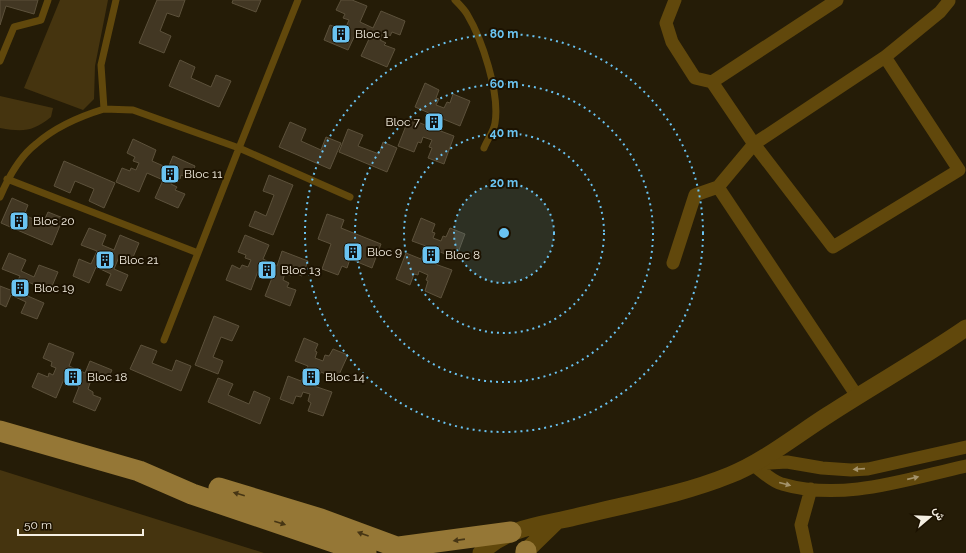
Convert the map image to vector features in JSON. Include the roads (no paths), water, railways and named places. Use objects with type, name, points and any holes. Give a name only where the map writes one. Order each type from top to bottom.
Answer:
[{"type":"main road","points":[[0,431],[138,471],[193,480],[321,519],[406,550],[511,532]]},
{"type":"main road","points":[[138,471],[192,494],[366,553]]},
{"type":"street","points":[[675,0],[670,9],[666,23],[672,42],[696,78],[712,82],[754,144],[833,247],[959,170],[885,57]]},
{"type":"street","points":[[712,82],[837,0]]},
{"type":"street","points":[[673,263],[695,195],[718,187],[754,144],[885,57],[940,12],[952,0]]},
{"type":"street","points":[[718,187],[857,396]]},
{"type":"street","points":[[481,553],[511,532],[528,526],[557,521],[696,487],[731,475],[752,464],[857,396],[931,352],[966,328]]},
{"type":"street","points":[[752,464],[788,462],[822,468],[862,469],[966,447]]},
{"type":"street","points":[[752,464],[781,484],[811,489],[837,490],[870,488],[966,466]]},
{"type":"street","points":[[807,553],[801,525],[811,489]]},
{"type":"street","points":[[526,552],[557,521]]},
{"type":"lane","points":[[0,61],[14,27],[41,20],[48,0]]},
{"type":"lane","points":[[104,109],[101,65],[116,0]]},
{"type":"lane","points":[[164,340],[298,0]]},
{"type":"lane","points":[[455,0],[466,12],[478,38],[495,99],[495,124],[484,148]]},
{"type":"lane","points":[[0,197],[7,179],[35,144],[65,126],[89,114],[104,109],[133,110],[239,148],[350,197]]},
{"type":"lane","points":[[7,179],[198,253]]},
{"type":"place","name":"Bloc 1","points":[[341,34]]},
{"type":"place","name":"Bloc 7","points":[[434,122]]},
{"type":"place","name":"Bloc 11","points":[[170,174]]},
{"type":"place","name":"Bloc 20","points":[[19,221]]},
{"type":"place","name":"Bloc 9","points":[[353,252]]},
{"type":"place","name":"Bloc 8","points":[[431,255]]},
{"type":"place","name":"Bloc 21","points":[[105,260]]},
{"type":"place","name":"Bloc 13","points":[[267,270]]},
{"type":"place","name":"Bloc 19","points":[[20,288]]},
{"type":"place","name":"Bloc 18","points":[[73,377]]},
{"type":"place","name":"Bloc 14","points":[[311,377]]}]
